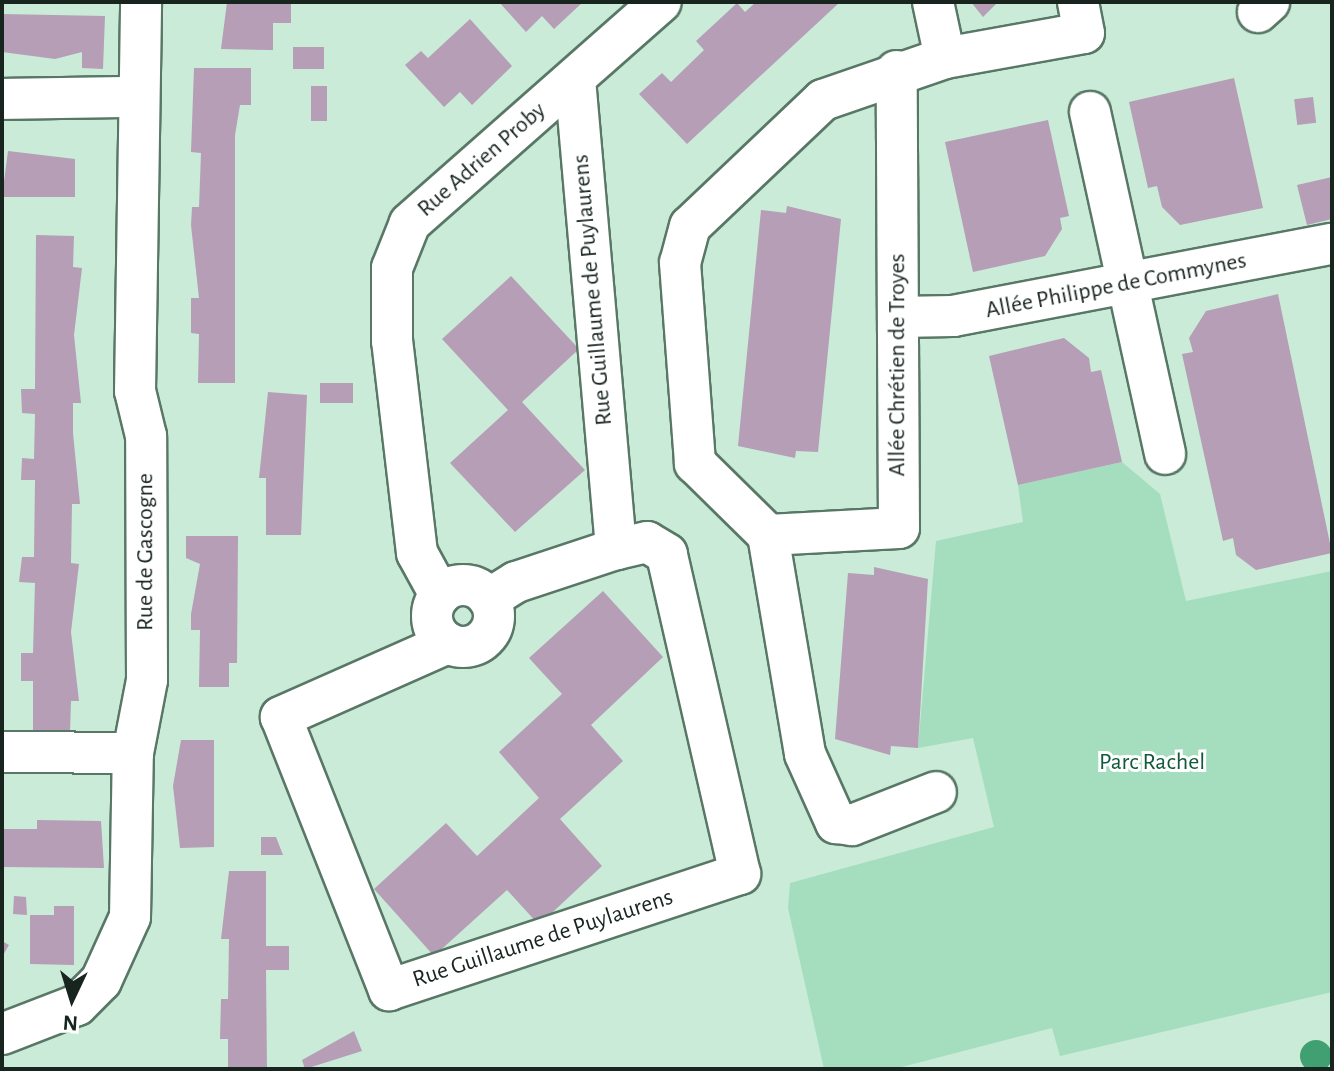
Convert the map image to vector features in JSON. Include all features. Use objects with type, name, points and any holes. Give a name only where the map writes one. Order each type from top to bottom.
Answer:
[{"type":"street","name":"Rue de Gascogne","points":[[2,1034],[77,1005],[119,952],[130,917],[133,753],[147,680],[146,436],[135,391],[136,97],[141,2]]},
{"type":"street","name":"Rue Adrien Proby","points":[[440,595],[417,553],[392,341],[392,268],[410,223],[661,2]]},
{"type":"street","points":[[933,2],[945,58]]},
{"type":"street","points":[[936,792],[852,825],[836,823],[805,754],[768,535],[695,463],[680,263],[690,226],[823,100],[897,71],[1081,17]]},
{"type":"street","name":"Allée Chrétien de Troyes","points":[[768,535],[899,528],[897,71]]},
{"type":"street","name":"Rue Guillaume de Puylaurens","points":[[575,79],[616,549]]},
{"type":"street","points":[[2,99],[136,97]]},
{"type":"street","points":[[1090,112],[1125,285],[1165,454]]},
{"type":"street","name":"Allée Philippe de Commynes","points":[[898,317],[953,316],[1332,244]]},
{"type":"street","name":"Rue Guillaume de Puylaurens","points":[[448,643],[281,717],[389,990],[740,874],[667,554],[647,542],[616,549],[516,582],[489,599]]},
{"type":"street","points":[[466,584],[489,599],[494,619],[486,637],[468,647],[448,643],[432,621],[440,595],[466,584]]},
{"type":"street","points":[[2,752],[133,753]]},
{"type":"green space","name":"Parc Rachel","points":[[1122,462],[1160,494],[1186,601],[1332,571],[1332,992],[1060,1056],[1052,1028],[894,1069],[824,1069],[788,908],[790,883],[994,827],[973,738],[918,748],[936,541],[1023,522],[1018,485]]},
{"type":"shaded area","points":[[1316,1040],[1327,1045],[1332,1056],[1327,1067],[1316,1072],[1305,1067],[1300,1056],[1305,1045]]},
{"type":"building","points":[[227,2],[291,2],[291,23],[273,23],[273,50],[221,49]]},
{"type":"building","points":[[499,2],[583,2],[554,29],[542,16],[526,32]]},
{"type":"building","points":[[756,2],[840,2],[687,144],[639,94],[662,73],[671,82],[704,50],[696,41],[737,3],[745,12]]},
{"type":"building","points":[[971,2],[998,2],[983,17]]},
{"type":"building","points":[[2,14],[105,16],[103,69],[82,68],[82,52],[55,59],[2,52]]},
{"type":"building","points":[[470,19],[512,66],[472,105],[460,92],[444,107],[405,65],[421,51],[428,58]]},
{"type":"building","points":[[293,47],[324,47],[324,69],[293,69]]},
{"type":"building","points":[[194,68],[251,68],[251,105],[240,105],[235,135],[235,383],[198,383],[199,334],[191,333],[191,298],[199,298],[191,225],[192,207],[199,207],[201,153],[191,152]]},
{"type":"building","points":[[1234,78],[1263,208],[1180,225],[1162,207],[1157,186],[1148,188],[1129,102]]},
{"type":"building","points":[[311,86],[327,86],[327,121],[311,121]]},
{"type":"building","points":[[1313,97],[1316,123],[1297,125],[1294,99]]},
{"type":"building","points":[[1048,120],[1069,216],[1060,218],[1062,229],[1045,256],[973,272],[945,142]]},
{"type":"building","points":[[8,151],[75,159],[75,197],[2,197]]},
{"type":"building","points":[[1332,177],[1332,219],[1307,225],[1297,185]]},
{"type":"building","points":[[787,206],[841,219],[818,452],[796,451],[795,458],[738,446],[761,210],[786,213]]},
{"type":"building","points":[[36,235],[74,236],[73,267],[82,268],[74,335],[81,403],[73,403],[80,504],[72,504],[71,563],[79,564],[71,632],[79,701],[71,701],[70,731],[33,730],[33,681],[21,681],[21,653],[33,653],[35,583],[19,582],[22,557],[34,557],[35,480],[21,480],[22,458],[34,459],[35,414],[22,413],[21,389],[35,389]]},
{"type":"building","points":[[511,276],[579,349],[522,402],[585,470],[515,532],[450,463],[508,410],[442,339]]},
{"type":"building","points":[[1278,294],[1332,553],[1256,570],[1236,555],[1233,538],[1223,541],[1182,354],[1193,352],[1189,338],[1206,311]]},
{"type":"building","points":[[1064,338],[1089,358],[1091,372],[1101,370],[1122,462],[1018,485],[989,356]]},
{"type":"building","points":[[320,383],[353,383],[353,403],[320,403]]},
{"type":"building","points":[[268,392],[307,395],[301,535],[266,535],[266,478],[259,478]]},
{"type":"building","points":[[186,536],[238,536],[237,663],[229,663],[229,687],[199,687],[200,630],[191,630],[191,614],[200,564],[186,558]]},
{"type":"building","points":[[874,567],[928,579],[918,748],[891,746],[890,755],[835,739],[848,573],[874,575]]},
{"type":"building","points":[[603,591],[663,657],[591,725],[623,761],[560,819],[602,866],[539,925],[507,890],[434,956],[374,889],[446,823],[477,856],[539,798],[499,752],[562,694],[529,658]]},
{"type":"building","points":[[181,740],[214,740],[214,847],[180,848],[173,786]]},
{"type":"building","points":[[37,820],[101,821],[104,868],[2,867],[2,829],[37,829]]},
{"type":"building","points":[[261,837],[276,837],[283,855],[261,855]]},
{"type":"building","points":[[229,871],[266,871],[266,946],[289,946],[289,970],[266,970],[267,1069],[228,1069],[228,1039],[220,1039],[221,999],[228,999],[229,939],[221,939]]},
{"type":"building","points":[[14,896],[26,897],[27,915],[13,914]]},
{"type":"building","points":[[54,906],[74,906],[74,965],[30,964],[30,915],[54,915]]},
{"type":"building","points":[[2,941],[9,945],[2,957]]},
{"type":"building","points":[[354,1031],[362,1051],[305,1069],[302,1060]]}]
